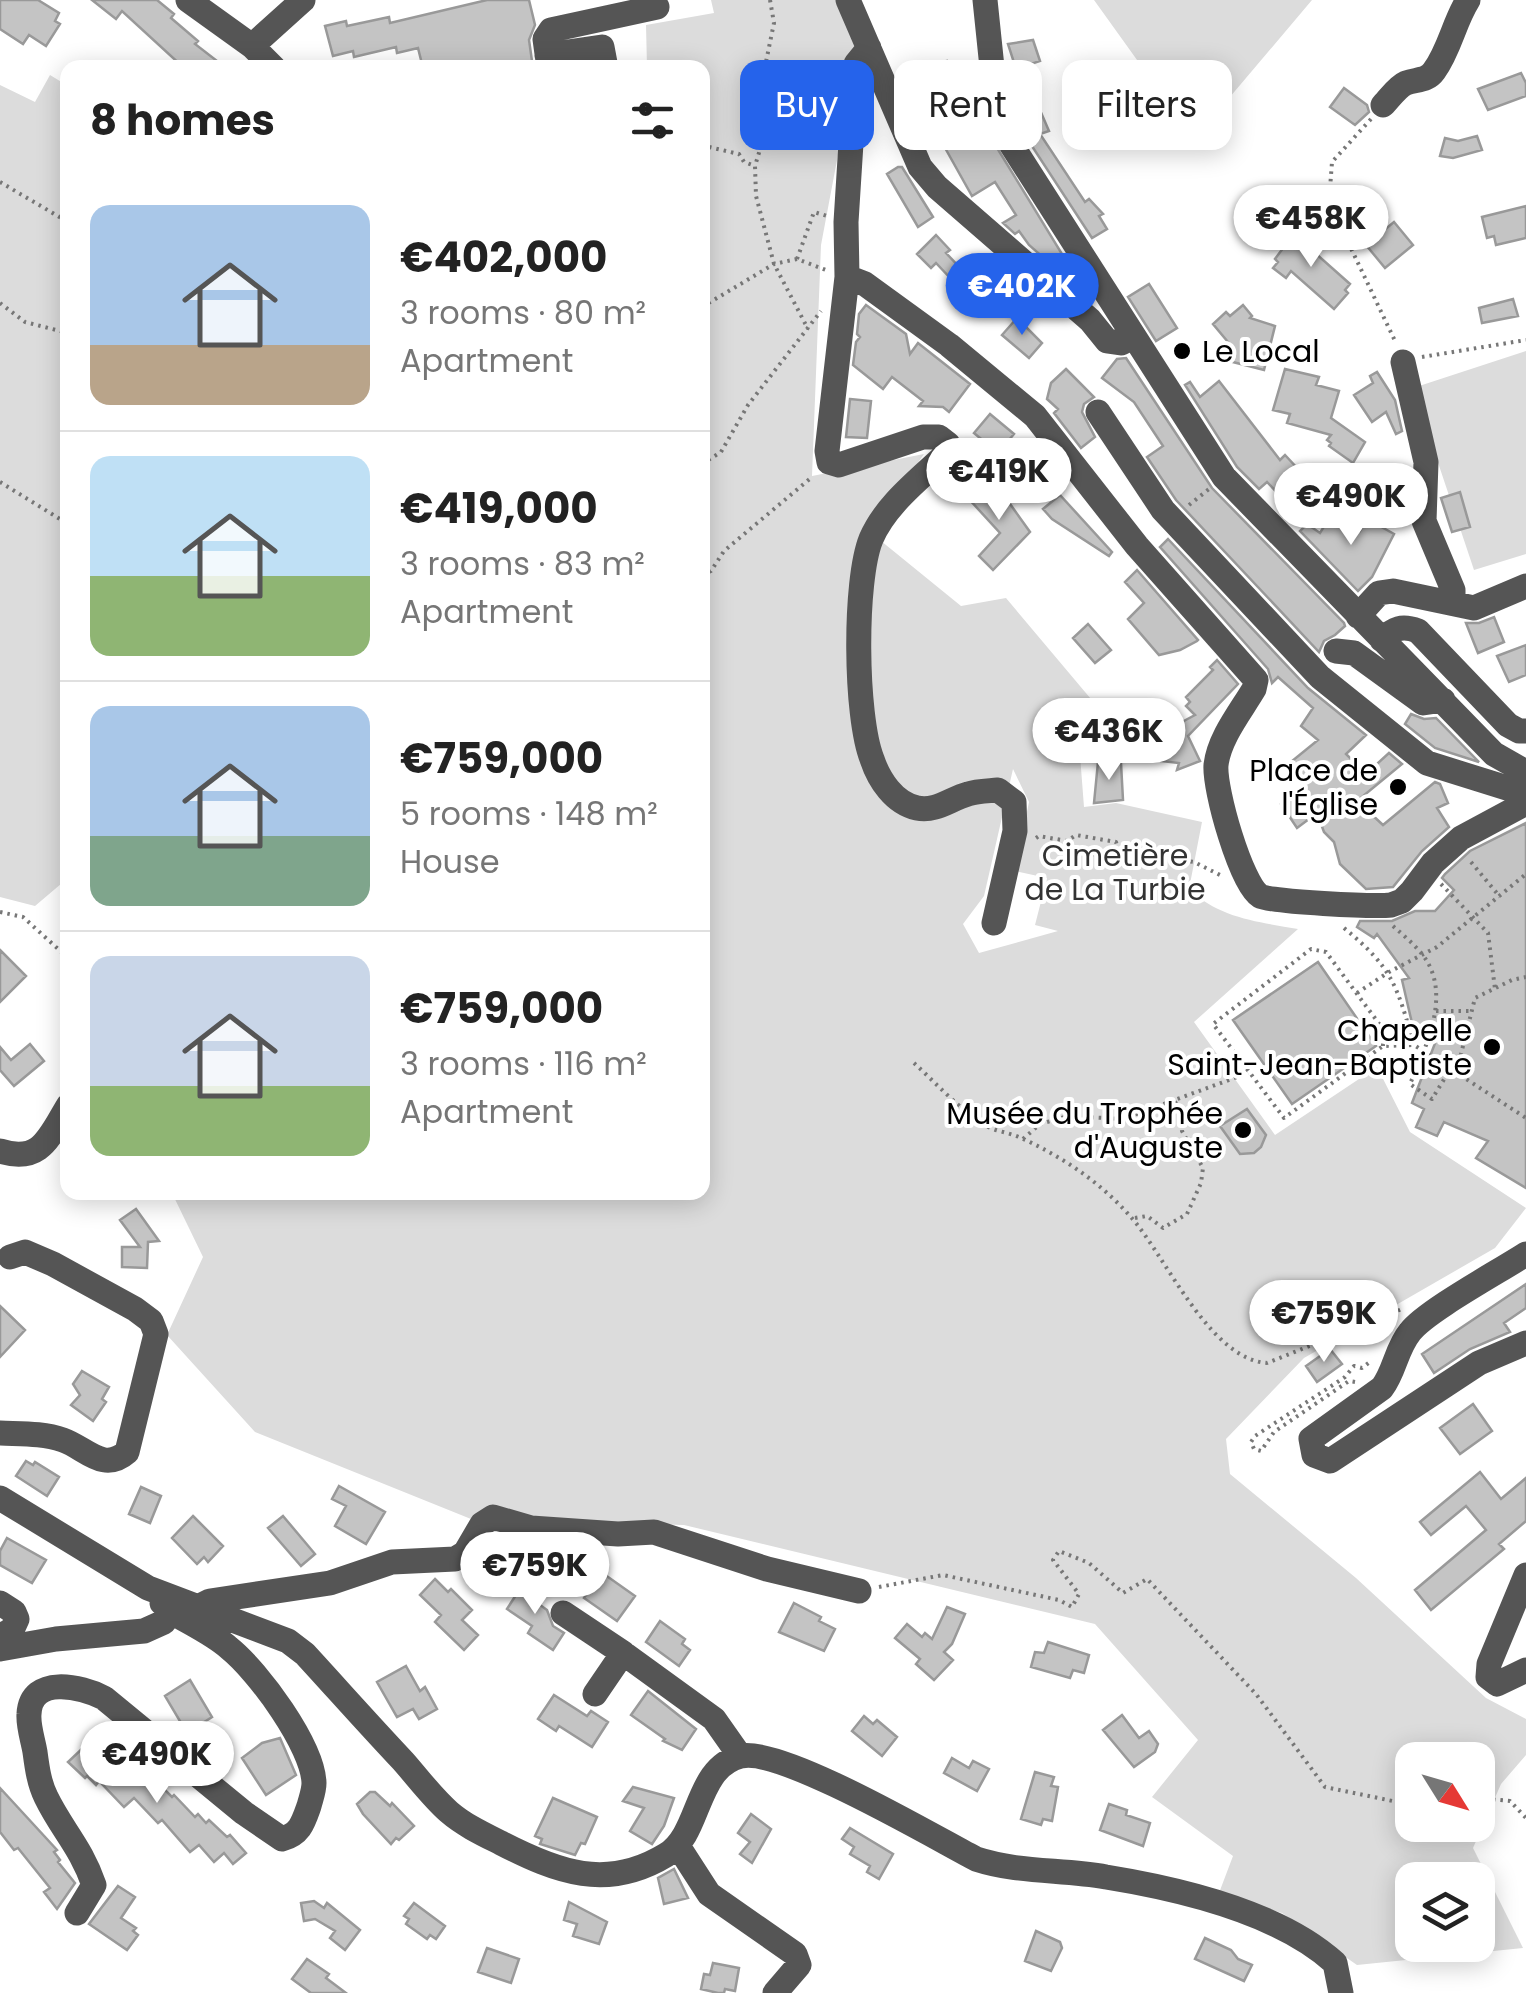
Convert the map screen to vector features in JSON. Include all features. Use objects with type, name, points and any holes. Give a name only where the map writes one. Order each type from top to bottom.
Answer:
[{"type":"street","points":[[188,0],[266,60]]},
{"type":"street","points":[[252,46],[303,0]]},
{"type":"street","points":[[848,0],[920,167],[937,187],[1090,320],[1107,340],[1122,342],[1133,336]]},
{"type":"street","points":[[985,0],[1001,124],[1224,477],[1494,754],[1526,772],[1518,782],[1507,788],[1422,769],[1320,677],[1163,510],[1098,412]]},
{"type":"street","points":[[1383,105],[1406,84],[1426,79],[1433,72],[1468,0]]},
{"type":"street","points":[[548,60],[545,39],[551,30],[657,6]]},
{"type":"street","points":[[555,60],[602,47],[604,60]]},
{"type":"street","points":[[868,48],[856,64],[846,222],[847,277],[826,451],[830,462],[839,465],[923,437],[939,436],[948,444],[946,453],[892,505],[875,530],[863,574],[860,697],[871,758],[886,787],[901,802],[918,808],[936,808],[969,793],[998,790],[1014,802],[1015,831],[994,924]]},
{"type":"street","points":[[847,277],[865,284],[949,345],[1035,416],[1137,546],[1256,680],[1225,738],[1216,766],[1223,807],[1248,883],[1256,894],[1288,902],[1380,906],[1402,901],[1428,867],[1462,838],[1526,802]]},
{"type":"street","points":[[1403,362],[1426,462],[1424,521],[1453,590],[1453,602]]},
{"type":"street","points":[[1358,616],[1379,593],[1392,591],[1474,608],[1526,586]]},
{"type":"street","points":[[1382,640],[1392,630],[1405,626],[1418,631],[1508,725],[1526,731]]},
{"type":"street","points":[[1336,651],[1354,653],[1423,703],[1443,700]]},
{"type":"street","points":[[0,1151],[18,1156],[34,1152],[46,1142],[60,1119]]},
{"type":"street","points":[[0,1434],[66,1440],[93,1458],[111,1462],[122,1457],[127,1452],[156,1334],[150,1321],[134,1308],[53,1264],[24,1252],[10,1256]]},
{"type":"street","points":[[1526,1254],[1412,1328],[1382,1388],[1312,1439],[1314,1455],[1330,1461],[1480,1363],[1526,1343]]},
{"type":"street","points":[[0,1498],[148,1588],[276,1634],[306,1654],[448,1812],[544,1865],[577,1873],[619,1874],[636,1870],[678,1846],[712,1778],[726,1764],[740,1756],[757,1755],[812,1775],[999,1867],[1105,1876],[1190,1896],[1276,1924],[1335,1963],[1341,1993]]},
{"type":"street","points":[[198,1607],[210,1601],[330,1583],[392,1562],[455,1559],[464,1553],[482,1524],[493,1517],[532,1528],[618,1534],[654,1532],[767,1568],[860,1591]]},
{"type":"street","points":[[1526,1575],[1488,1671],[1491,1682],[1497,1684],[1526,1670]]},
{"type":"street","points":[[78,1914],[94,1885],[84,1856],[45,1796],[29,1712],[36,1694],[46,1688],[84,1687],[104,1698],[244,1813],[282,1839],[294,1836],[304,1822],[314,1788],[312,1770],[287,1716],[253,1673],[229,1648],[170,1611],[148,1588]]},
{"type":"street","points":[[0,1603],[17,1618],[7,1635],[0,1636]]},
{"type":"street","points":[[0,1649],[56,1639],[144,1632],[164,1622],[170,1611]]},
{"type":"street","points":[[563,1613],[714,1718],[740,1756]]},
{"type":"street","points":[[595,1694],[623,1654]]},
{"type":"street","points":[[678,1846],[710,1894],[795,1954],[798,1965],[775,1993]]},
{"type":"path","points":[[770,0],[774,23],[760,91],[770,116],[755,166],[756,196],[774,264],[808,329]]},
{"type":"path","points":[[1383,105],[1332,162],[1329,202],[1403,362],[1526,340]]},
{"type":"path","points":[[710,147],[739,154],[744,162],[755,166]]},
{"type":"path","points":[[0,182],[60,217]]},
{"type":"path","points":[[797,259],[814,212]]},
{"type":"path","points":[[710,302],[774,264],[797,259],[847,277],[748,405],[721,452],[710,459]]},
{"type":"path","points":[[0,302],[25,322],[60,331]]},
{"type":"path","points":[[710,572],[724,551],[830,462]]},
{"type":"path","points":[[0,482],[60,519]]},
{"type":"path","points":[[1040,836],[1067,841],[1076,835],[1116,842],[1118,850],[1113,857],[1072,850],[1067,841]]},
{"type":"path","points":[[1118,850],[1194,862]]},
{"type":"path","points":[[1472,862],[1500,896]]},
{"type":"path","points":[[1428,867],[1488,933],[1495,990]]},
{"type":"path","points":[[1357,994],[1423,955],[1526,874]]},
{"type":"path","points":[[1322,902],[1328,914],[1380,958],[1402,1000],[1414,1045],[1526,1118]]},
{"type":"path","points":[[1380,906],[1386,920],[1423,955],[1434,986],[1436,1012],[1410,1084],[1432,1099],[1454,1069],[1475,998],[1512,980],[1526,978]]},
{"type":"path","points":[[0,912],[23,917],[60,951]]},
{"type":"path","points":[[1383,1046],[1383,1029],[1326,952],[1311,949],[1213,1024],[1284,1118],[1383,1046],[1414,1045]]},
{"type":"path","points":[[1436,1012],[1470,1011]]},
{"type":"path","points":[[914,1064],[984,1125],[1023,1139],[1100,1185],[1132,1218],[1216,1335],[1251,1362],[1267,1363],[1414,1304]]},
{"type":"path","points":[[1023,1139],[1040,1124],[1068,1116],[1123,1118],[1248,1073]]},
{"type":"path","points":[[1132,1218],[1146,1216],[1163,1228],[1176,1222],[1187,1214],[1202,1183],[1203,1168],[1182,1132],[1174,1100]]},
{"type":"path","points":[[1362,1368],[1375,1358],[1399,1350]]},
{"type":"path","points":[[1354,1366],[1362,1368],[1362,1376],[1356,1382],[1349,1381],[1274,1432],[1262,1451],[1254,1449],[1251,1442],[1255,1436],[1345,1377],[1354,1366]]},
{"type":"path","points":[[860,1591],[943,1575],[1059,1600],[1072,1607],[1079,1594],[1053,1560],[1059,1551],[1089,1563],[1123,1593],[1147,1579],[1256,1694],[1325,1788],[1395,1802]]},
{"type":"path","points":[[1495,1800],[1510,1801],[1526,1818]]},
{"type":"green space","name":"Cimetière de La Turbie","points":[[711,0],[838,0],[860,38],[856,60],[740,60],[740,150],[839,150],[821,245],[812,476],[924,454],[870,532],[961,606],[1006,598],[1096,705],[1080,755],[1084,807],[1116,803],[1202,822],[1189,889],[1226,913],[1298,929],[1194,1022],[1275,1135],[1377,1067],[1410,1132],[1526,1208],[1495,1248],[1304,1358],[1226,1439],[1230,1474],[1356,1578],[1486,1698],[1526,1719],[1526,1755],[1501,1784],[1495,1798],[1495,1742],[1395,1742],[1395,1842],[1476,1842],[1473,1848],[1480,1862],[1395,1862],[1395,1961],[1357,1965],[1282,1913],[1219,1893],[1233,1856],[1152,1797],[1198,1740],[1095,1624],[684,1525],[471,1519],[255,1432],[167,1335],[203,1257],[175,1200],[710,1200],[710,60],[647,60],[646,25],[714,13]],"holes":[[[1013,769],[1029,802],[1015,871],[1047,878],[1035,925],[1058,931],[979,953],[963,924],[984,896]]]},
{"type":"green space","points":[[1094,0],[1312,0],[1232,95],[1232,60],[1137,60]]},
{"type":"green space","points":[[50,75],[60,81],[60,885],[35,906],[0,897],[0,85],[35,102]]},
{"type":"green space","points":[[1526,351],[1526,554],[1474,570],[1413,388]]},
{"type":"green space","points":[[1495,1892],[1523,1948],[1495,1951]]},
{"type":"building","points":[[0,0],[38,0],[59,13],[55,21],[60,24],[46,46],[29,35],[23,44],[0,29]]},
{"type":"building","points":[[92,0],[157,0],[198,41],[195,44],[216,60],[175,60],[122,11],[116,19]]},
{"type":"building","points":[[487,0],[529,0],[535,25],[529,40],[532,60],[421,60],[418,48],[397,53],[396,47],[354,57],[353,51],[333,56],[325,26],[346,21],[347,26],[389,17],[390,23]]},
{"type":"building","points":[[1033,40],[1040,60],[1013,60],[1008,44]]},
{"type":"building","points":[[1521,73],[1526,96],[1488,110],[1478,89]]},
{"type":"building","points":[[1344,88],[1367,105],[1369,112],[1355,125],[1330,107]]},
{"type":"building","points":[[1042,115],[1049,131],[1042,133]]},
{"type":"building","points":[[1477,136],[1482,150],[1453,158],[1440,156],[1445,138],[1458,141]]},
{"type":"building","points":[[1042,137],[1085,202],[1089,199],[1103,214],[1099,216],[1107,229],[1092,238],[1034,150],[1042,150]]},
{"type":"building","points":[[946,150],[998,150],[1065,259],[1053,266],[1019,231],[1015,234],[1003,223],[1016,215],[995,182],[972,196]]},
{"type":"building","points":[[902,167],[933,217],[918,227],[887,174]]},
{"type":"building","points":[[1526,206],[1526,238],[1496,245],[1494,236],[1487,238],[1482,217]]},
{"type":"building","points":[[1394,222],[1413,245],[1385,268],[1366,245]]},
{"type":"building","points":[[1295,232],[1350,284],[1345,290],[1348,293],[1334,309],[1291,271],[1286,278],[1273,268]]},
{"type":"building","points":[[936,235],[963,271],[953,281],[936,263],[931,268],[917,254]]},
{"type":"building","points":[[1149,284],[1177,328],[1156,341],[1128,297]]},
{"type":"building","points":[[1513,299],[1518,316],[1482,323],[1479,308]]},
{"type":"building","points":[[866,305],[906,334],[910,354],[918,343],[970,384],[949,412],[943,407],[919,406],[923,401],[892,377],[883,389],[853,365],[860,337],[859,314]]},
{"type":"building","points":[[1243,305],[1250,318],[1275,326],[1264,370],[1229,361],[1233,348],[1213,324],[1226,312],[1230,316]]},
{"type":"building","points":[[1017,318],[1042,343],[1029,358],[1002,335]]},
{"type":"building","points":[[1126,358],[1212,488],[1344,623],[1324,641],[1319,652],[1176,500],[1147,457],[1163,446],[1134,402],[1102,378],[1117,359]]},
{"type":"building","points":[[1066,369],[1094,397],[1084,404],[1082,412],[1095,437],[1081,448],[1054,413],[1058,409],[1047,399],[1051,383]]},
{"type":"building","points":[[1285,369],[1319,377],[1316,385],[1339,391],[1331,418],[1365,442],[1353,463],[1329,446],[1327,440],[1331,435],[1287,423],[1290,414],[1273,410]]},
{"type":"building","points":[[1377,372],[1395,400],[1402,431],[1396,434],[1386,412],[1372,422],[1354,395],[1373,383],[1370,376]]},
{"type":"building","points":[[1219,381],[1280,460],[1285,455],[1311,483],[1289,505],[1267,482],[1259,489],[1237,467],[1185,385],[1190,382],[1200,397]]},
{"type":"building","points":[[850,399],[871,401],[867,438],[846,437]]},
{"type":"building","points":[[990,414],[1014,434],[998,453],[974,433]]},
{"type":"building","points":[[1041,450],[1054,467],[1013,496],[1023,466],[1030,466],[1031,458]]},
{"type":"building","points":[[993,480],[1030,532],[993,570],[979,556],[1000,533],[968,498]]},
{"type":"building","points":[[1460,492],[1470,527],[1452,532],[1441,498]]},
{"type":"building","points":[[1060,495],[1112,552],[1109,556],[1043,509]]},
{"type":"building","points":[[1333,512],[1360,531],[1367,519],[1394,534],[1372,577],[1358,591],[1300,531],[1307,524],[1320,533]]},
{"type":"building","points":[[1168,539],[1308,688],[1366,735],[1346,754],[1366,774],[1389,753],[1402,764],[1357,801],[1383,825],[1435,782],[1440,784],[1448,803],[1437,808],[1449,827],[1422,851],[1393,887],[1366,889],[1340,864],[1334,842],[1324,832],[1317,813],[1297,828],[1281,804],[1305,788],[1286,766],[1318,740],[1301,726],[1313,708],[1278,677],[1272,683],[1268,669],[1160,547]]},
{"type":"building","points":[[1137,570],[1197,641],[1159,655],[1128,619],[1144,603],[1125,582]]},
{"type":"building","points":[[1494,617],[1504,642],[1478,653],[1466,623]]},
{"type":"building","points":[[1088,624],[1111,650],[1095,663],[1073,638]]},
{"type":"building","points":[[1526,645],[1526,675],[1509,682],[1497,656]]},
{"type":"building","points":[[1217,660],[1238,684],[1188,736],[1200,761],[1177,770],[1179,763],[1144,759],[1175,747],[1167,730],[1195,715],[1186,706],[1190,702],[1186,697],[1213,670],[1210,667]]},
{"type":"building","points":[[1411,714],[1436,718],[1479,762],[1435,748],[1405,724]]},
{"type":"building","points":[[1098,762],[1121,763],[1123,800],[1094,803]]},
{"type":"building","points":[[1526,823],[1526,1188],[1476,1158],[1488,1141],[1444,1122],[1437,1136],[1416,1127],[1424,1109],[1412,1103],[1439,1033],[1415,1036],[1402,980],[1409,978],[1377,934],[1374,938],[1357,927],[1360,921],[1392,921],[1415,911],[1435,911],[1454,890],[1442,878],[1445,874],[1470,851]]},
{"type":"building","points":[[0,950],[26,976],[0,1002]]},
{"type":"building","points":[[1318,962],[1376,1046],[1292,1104],[1233,1020]]},
{"type":"building","points":[[30,1044],[44,1061],[14,1086],[0,1070],[0,1047],[11,1060]]},
{"type":"building","name":"Musée du Trophée d'Auguste","points":[[1247,1109],[1266,1135],[1254,1153],[1240,1154],[1220,1126]]},
{"type":"building","points":[[136,1209],[159,1241],[148,1242],[147,1268],[122,1267],[122,1247],[140,1247],[120,1220]]},
{"type":"building","points":[[1526,1284],[1526,1308],[1504,1323],[1510,1332],[1470,1349],[1434,1373],[1422,1354]]},
{"type":"building","points":[[0,1306],[25,1330],[0,1357]]},
{"type":"building","points":[[1330,1349],[1342,1364],[1317,1382],[1306,1366]]},
{"type":"building","points":[[82,1371],[109,1387],[102,1399],[106,1402],[93,1421],[71,1405],[80,1395],[73,1384]]},
{"type":"building","points":[[1473,1404],[1492,1431],[1460,1454],[1440,1428]]},
{"type":"building","points":[[26,1461],[33,1465],[35,1462],[59,1477],[47,1496],[16,1476]]},
{"type":"building","points":[[1480,1472],[1501,1499],[1526,1478],[1526,1521],[1499,1544],[1504,1549],[1431,1610],[1415,1590],[1486,1530],[1466,1506],[1431,1535],[1420,1522]]},
{"type":"building","points":[[339,1486],[385,1512],[366,1544],[335,1526],[346,1506],[332,1499]]},
{"type":"building","points":[[141,1487],[161,1496],[150,1523],[129,1514]]},
{"type":"building","points":[[193,1516],[223,1546],[208,1562],[204,1557],[197,1564],[172,1538]]},
{"type":"building","points":[[283,1516],[315,1554],[301,1566],[268,1528]]},
{"type":"building","points":[[7,1538],[46,1560],[32,1583],[0,1565],[0,1551]]},
{"type":"building","points":[[601,1572],[635,1596],[617,1621],[584,1598]]},
{"type":"building","points":[[435,1579],[472,1610],[462,1620],[478,1635],[464,1650],[435,1622],[441,1615],[420,1595]]},
{"type":"building","points":[[523,1584],[540,1596],[536,1602],[547,1610],[553,1626],[564,1633],[553,1650],[528,1633],[532,1626],[507,1609]]},
{"type":"building","points":[[794,1603],[835,1629],[824,1651],[779,1632]]},
{"type":"building","points":[[947,1607],[965,1614],[952,1644],[944,1652],[953,1660],[934,1680],[916,1664],[920,1659],[895,1638],[907,1624],[922,1637],[925,1633],[932,1639]]},
{"type":"building","points":[[660,1621],[685,1639],[682,1644],[690,1650],[679,1666],[646,1642]]},
{"type":"building","points":[[1048,1642],[1089,1655],[1084,1673],[1073,1670],[1070,1678],[1031,1667],[1035,1652],[1044,1653]]},
{"type":"building","points":[[406,1666],[420,1691],[425,1687],[437,1709],[419,1719],[413,1709],[397,1717],[377,1682]]},
{"type":"building","points":[[190,1680],[212,1717],[187,1733],[165,1696]]},
{"type":"building","points":[[648,1691],[696,1729],[682,1750],[663,1741],[631,1715]]},
{"type":"building","points":[[554,1695],[587,1716],[591,1711],[608,1722],[592,1747],[559,1726],[556,1731],[538,1719]]},
{"type":"building","points":[[1122,1715],[1139,1738],[1149,1731],[1158,1744],[1155,1752],[1134,1767],[1103,1730]]},
{"type":"building","points":[[864,1716],[873,1724],[877,1720],[897,1737],[882,1756],[852,1731]]},
{"type":"building","points":[[280,1738],[296,1775],[266,1795],[242,1758],[262,1743]]},
{"type":"building","points":[[86,1745],[107,1756],[125,1775],[129,1771],[139,1777],[156,1794],[163,1788],[174,1795],[195,1817],[198,1814],[227,1837],[230,1835],[246,1853],[233,1864],[224,1853],[214,1862],[199,1845],[190,1852],[162,1820],[158,1823],[134,1798],[124,1807],[99,1781],[96,1785],[68,1762]]},
{"type":"building","points":[[952,1758],[969,1768],[973,1761],[989,1769],[977,1791],[944,1773]]},
{"type":"building","points":[[1035,1772],[1054,1777],[1051,1786],[1058,1787],[1052,1821],[1043,1819],[1041,1825],[1021,1819]]},
{"type":"building","points":[[633,1787],[674,1798],[664,1826],[652,1844],[630,1831],[644,1808],[623,1801]]},
{"type":"building","points":[[0,1788],[57,1850],[54,1852],[58,1862],[75,1883],[57,1909],[44,1892],[50,1888],[0,1832]]},
{"type":"building","points":[[370,1792],[390,1806],[392,1803],[414,1826],[391,1844],[357,1804]]},
{"type":"building","points":[[553,1798],[597,1817],[585,1844],[581,1843],[575,1855],[540,1844],[542,1839],[535,1836]]},
{"type":"building","points":[[1109,1804],[1150,1823],[1143,1846],[1100,1830]]},
{"type":"building","points":[[751,1814],[771,1829],[752,1863],[740,1854],[750,1842],[738,1833]]},
{"type":"building","points":[[850,1828],[893,1854],[879,1879],[867,1872],[870,1866],[850,1854],[854,1847],[842,1839]]},
{"type":"building","points":[[674,1869],[688,1898],[664,1904],[658,1878]]},
{"type":"building","points":[[118,1886],[135,1897],[121,1918],[136,1928],[133,1931],[138,1935],[127,1950],[89,1924]]},
{"type":"building","points":[[314,1901],[324,1908],[327,1903],[360,1930],[345,1950],[330,1938],[335,1931],[315,1919],[304,1921],[301,1903]]},
{"type":"building","points":[[569,1902],[607,1922],[599,1944],[573,1936],[577,1924],[564,1920]]},
{"type":"building","points":[[414,1903],[445,1926],[436,1939],[430,1935],[427,1939],[406,1924],[409,1919],[404,1916]]},
{"type":"building","points":[[1036,1931],[1060,1942],[1062,1948],[1051,1971],[1025,1961]]},
{"type":"building","points":[[1205,1938],[1252,1965],[1244,1981],[1195,1959]]},
{"type":"building","points":[[487,1948],[519,1959],[511,1983],[478,1972]]},
{"type":"building","points":[[307,1959],[329,1974],[326,1978],[346,1993],[311,1993],[292,1979]]},
{"type":"building","points":[[713,1963],[739,1968],[735,1991],[701,1989],[704,1974],[710,1975]]},
{"type":"place","name":"Le Local","points":[[1182,351]]},
{"type":"place","name":"Place de l'Église","points":[[1398,787]]},
{"type":"place","name":"Chapelle Saint-Jean-Baptiste","points":[[1492,1047]]},
{"type":"place","name":"Musée du Trophée d'Auguste","points":[[1243,1130]]}]
